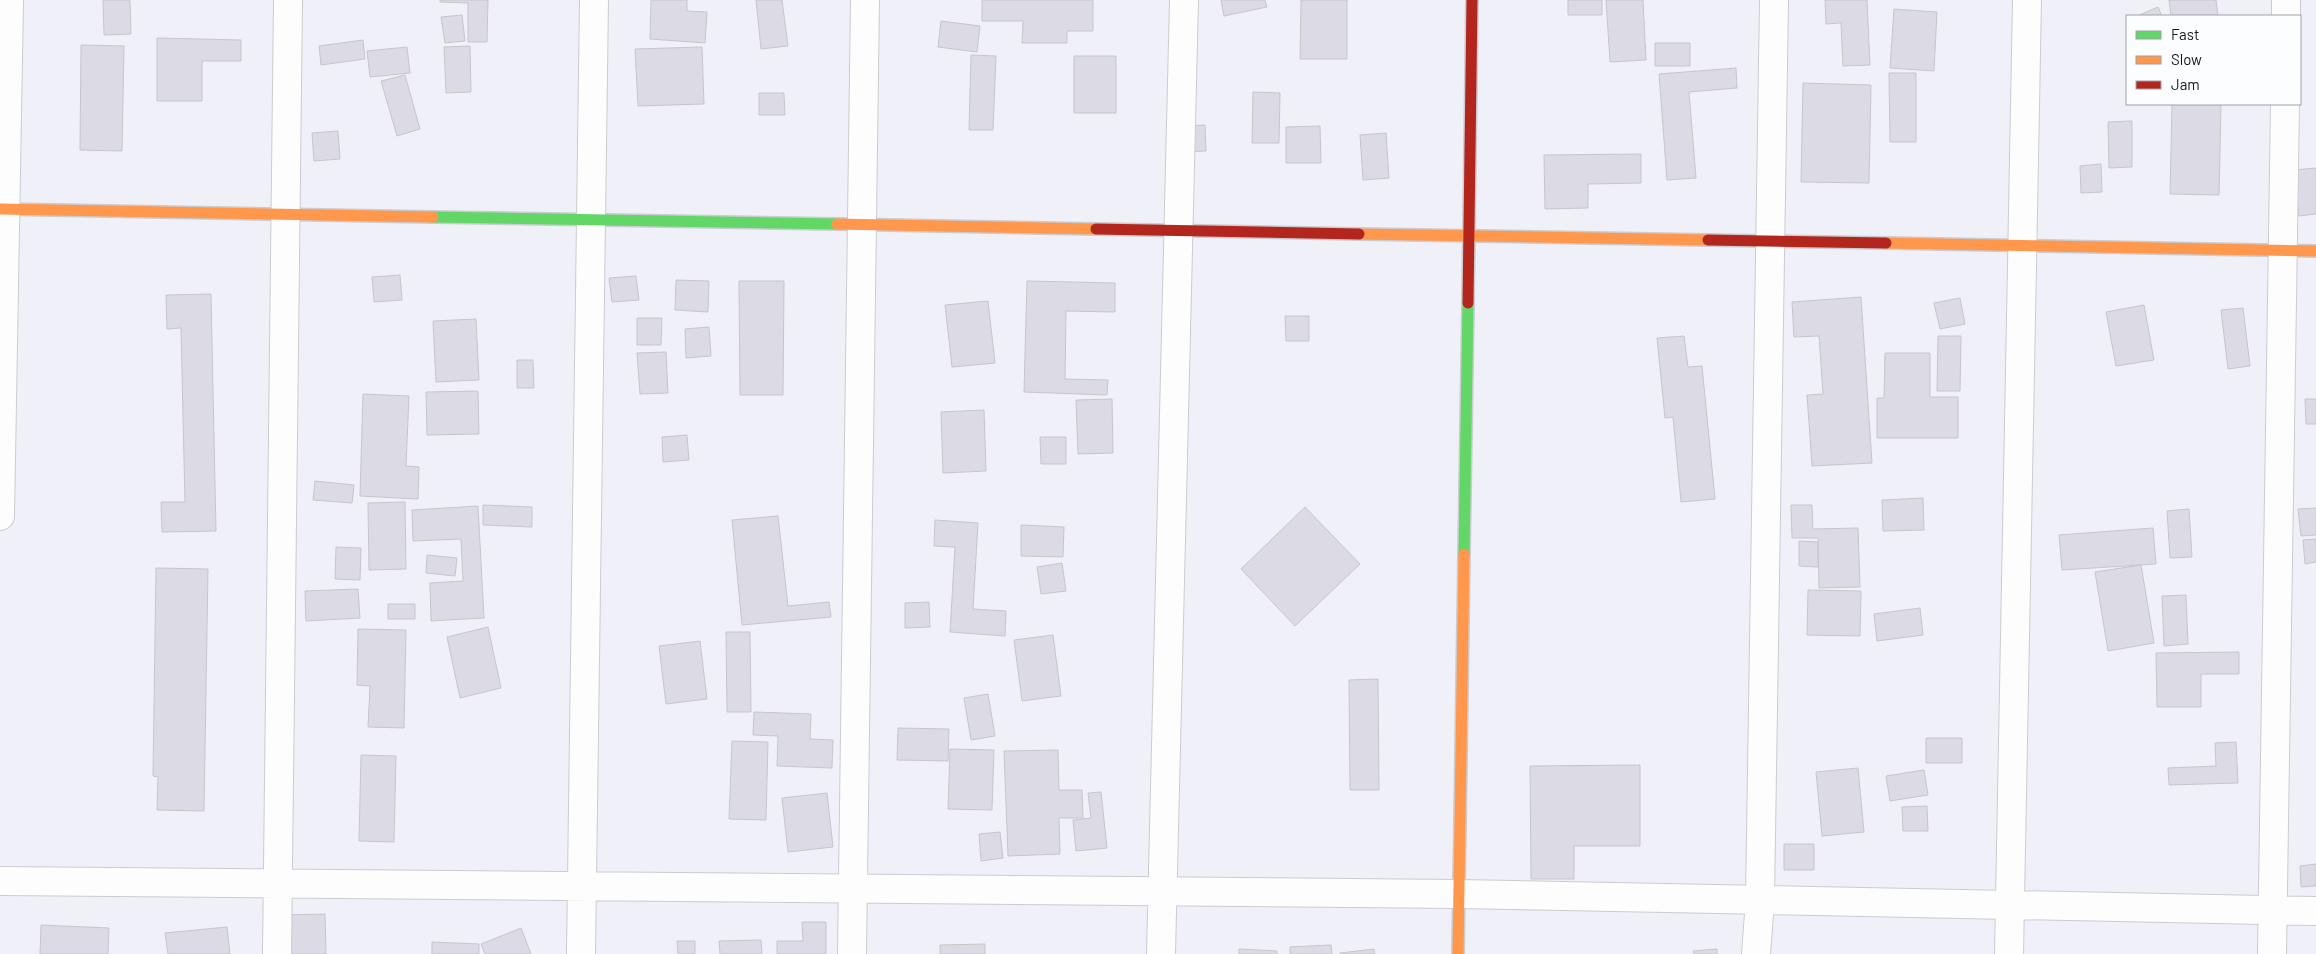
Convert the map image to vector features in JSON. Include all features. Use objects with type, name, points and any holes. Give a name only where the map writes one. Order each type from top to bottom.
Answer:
[{"type":"street","points":[[0,516],[3,209],[9,0]]},
{"type":"street","points":[[277,954],[288,0]]},
{"type":"street","points":[[582,954],[594,0]]},
{"type":"street","points":[[852,954],[865,0]]},
{"type":"street","points":[[1162,954],[1184,0]]},
{"type":"street","points":[[1458,954],[1472,0]]},
{"type":"street","points":[[1756,954],[1760,900],[1774,0]]},
{"type":"street","points":[[2009,954],[2027,0]]},
{"type":"street","points":[[2286,0],[2286,15]]},
{"type":"street","points":[[2272,954],[2285,105]]},
{"type":"street","points":[[3,209],[2316,251]]},
{"type":"street","points":[[0,881],[1459,894],[2316,912]]},
{"type":"building","points":[[103,0],[130,0],[131,34],[104,35]]},
{"type":"building","points":[[440,0],[488,0],[487,42],[468,42],[468,3],[440,2]]},
{"type":"building","points":[[651,0],[687,0],[687,11],[707,12],[705,43],[650,39]]},
{"type":"building","points":[[756,0],[782,0],[788,46],[761,49]]},
{"type":"building","points":[[982,0],[1093,0],[1093,31],[1067,31],[1067,43],[1022,43],[1023,21],[982,21]]},
{"type":"building","points":[[1221,0],[1265,0],[1267,7],[1224,16]]},
{"type":"building","points":[[1301,0],[1347,0],[1347,59],[1300,59]]},
{"type":"building","points":[[1568,0],[1602,0],[1602,15],[1568,15]]},
{"type":"building","points":[[1606,0],[1643,0],[1646,60],[1610,62]]},
{"type":"building","points":[[1825,0],[1867,0],[1870,65],[1843,66],[1841,23],[1826,24]]},
{"type":"building","points":[[2169,0],[2216,0],[2218,15],[2171,15]]},
{"type":"building","points":[[2158,7],[2162,15],[2139,15]]},
{"type":"building","points":[[1894,9],[1937,12],[1934,71],[1890,68]]},
{"type":"building","points":[[462,15],[465,41],[445,43],[441,17]]},
{"type":"building","points":[[941,21],[980,26],[977,52],[938,47]]},
{"type":"building","points":[[157,38],[241,40],[241,61],[202,61],[202,101],[157,101]]},
{"type":"building","points":[[363,40],[365,59],[321,65],[319,46]]},
{"type":"building","points":[[1655,43],[1690,43],[1690,66],[1655,66]]},
{"type":"building","points":[[81,45],[124,46],[122,151],[80,150]]},
{"type":"building","points":[[470,46],[471,92],[446,93],[444,47]]},
{"type":"building","points":[[407,47],[410,73],[370,77],[367,51]]},
{"type":"building","points":[[702,47],[704,104],[638,106],[635,49]]},
{"type":"building","points":[[971,55],[996,56],[993,130],[969,130]]},
{"type":"building","points":[[1074,56],[1116,56],[1116,113],[1074,113]]},
{"type":"building","points":[[1736,68],[1737,88],[1689,92],[1696,178],[1667,180],[1659,74]]},
{"type":"building","points":[[1889,73],[1916,73],[1916,142],[1890,142]]},
{"type":"building","points":[[405,75],[420,129],[397,136],[381,81]]},
{"type":"building","points":[[1803,83],[1871,85],[1869,183],[1801,182]]},
{"type":"building","points":[[1253,92],[1280,93],[1279,143],[1252,143]]},
{"type":"building","points":[[759,93],[784,93],[785,115],[759,115]]},
{"type":"building","points":[[2172,105],[2221,105],[2219,195],[2170,194]]},
{"type":"building","points":[[2132,121],[2132,167],[2109,168],[2108,122]]},
{"type":"building","points":[[1205,125],[1206,151],[1183,152],[1181,126]]},
{"type":"building","points":[[1320,126],[1321,163],[1286,163],[1286,127]]},
{"type":"building","points":[[338,131],[340,159],[314,161],[312,133]]},
{"type":"building","points":[[1386,133],[1389,178],[1363,180],[1360,135]]},
{"type":"building","points":[[1641,154],[1641,183],[1588,184],[1588,208],[1545,209],[1544,155]]},
{"type":"building","points":[[2101,164],[2102,192],[2081,193],[2080,166]]},
{"type":"building","points":[[2316,168],[2316,214],[2299,216],[2293,170]]},
{"type":"building","points":[[400,275],[402,300],[374,302],[372,277]]},
{"type":"building","points":[[636,276],[639,300],[612,302],[609,278]]},
{"type":"building","points":[[676,280],[709,281],[708,312],[675,310]]},
{"type":"building","points":[[739,281],[784,281],[783,395],[740,395]]},
{"type":"building","points":[[1027,281],[1115,283],[1115,312],[1066,311],[1065,379],[1108,380],[1107,395],[1024,392]]},
{"type":"building","points":[[211,294],[216,531],[162,532],[161,502],[185,502],[181,328],[167,329],[166,295]]},
{"type":"building","points":[[1861,297],[1872,463],[1812,466],[1807,395],[1823,394],[1819,336],[1794,337],[1792,302]]},
{"type":"building","points":[[1960,298],[1965,324],[1940,329],[1934,303]]},
{"type":"building","points":[[988,301],[995,363],[952,367],[945,305]]},
{"type":"building","points":[[2144,305],[2154,360],[2116,366],[2106,312]]},
{"type":"building","points":[[2243,308],[2250,366],[2228,369],[2221,310]]},
{"type":"building","points":[[1285,316],[1309,316],[1309,341],[1286,341]]},
{"type":"building","points":[[637,318],[662,318],[661,345],[637,345]]},
{"type":"building","points":[[476,319],[479,380],[436,382],[433,321]]},
{"type":"building","points":[[709,327],[711,356],[686,358],[685,329]]},
{"type":"building","points":[[1684,336],[1688,367],[1702,366],[1715,499],[1681,502],[1673,417],[1665,418],[1657,338]]},
{"type":"building","points":[[1938,336],[1961,336],[1960,391],[1937,391]]},
{"type":"building","points":[[666,352],[668,393],[640,394],[637,353]]},
{"type":"building","points":[[1885,353],[1930,353],[1930,397],[1958,397],[1958,438],[1877,438],[1877,398],[1884,398]]},
{"type":"building","points":[[517,360],[533,360],[534,388],[517,388]]},
{"type":"building","points":[[478,391],[479,434],[427,435],[426,392]]},
{"type":"building","points":[[363,394],[409,396],[406,466],[419,467],[418,499],[360,496]]},
{"type":"building","points":[[1112,399],[1113,453],[1078,454],[1076,400]]},
{"type":"building","points":[[2305,399],[2316,399],[2316,424],[2306,424]]},
{"type":"building","points":[[984,410],[986,471],[943,473],[941,412]]},
{"type":"building","points":[[687,435],[689,460],[663,462],[662,437]]},
{"type":"building","points":[[1040,437],[1066,437],[1066,464],[1041,464]]},
{"type":"building","points":[[315,481],[354,485],[352,503],[313,500]]},
{"type":"building","points":[[1923,498],[1924,530],[1883,531],[1882,500]]},
{"type":"building","points":[[405,502],[406,569],[369,570],[368,503]]},
{"type":"building","points":[[483,505],[532,507],[532,527],[483,525]]},
{"type":"building","points":[[1791,505],[1812,505],[1813,529],[1858,528],[1860,587],[1819,588],[1818,538],[1792,538]]},
{"type":"building","points":[[478,506],[484,618],[431,621],[430,583],[463,581],[461,539],[413,541],[412,510]]},
{"type":"building","points":[[1305,507],[1360,564],[1295,626],[1241,569]]},
{"type":"building","points":[[2316,508],[2316,535],[2301,536],[2298,509]]},
{"type":"building","points":[[2189,509],[2192,557],[2170,558],[2167,511]]},
{"type":"building","points":[[778,516],[788,606],[829,602],[831,617],[742,625],[732,520]]},
{"type":"building","points":[[935,520],[978,523],[973,609],[1006,611],[1005,636],[950,632],[955,547],[934,546]]},
{"type":"building","points":[[1021,525],[1064,527],[1063,557],[1021,556]]},
{"type":"building","points":[[2153,528],[2156,564],[2062,570],[2059,535]]},
{"type":"building","points":[[2316,539],[2316,562],[2305,564],[2303,540]]},
{"type":"building","points":[[1799,541],[1818,542],[1818,567],[1799,566]]},
{"type":"building","points":[[336,547],[361,548],[360,580],[335,579]]},
{"type":"building","points":[[427,555],[457,558],[455,576],[426,573]]},
{"type":"building","points":[[1062,563],[1066,591],[1041,594],[1037,567]]},
{"type":"building","points":[[2141,565],[2154,643],[2108,651],[2095,572]]},
{"type":"building","points":[[156,568],[208,569],[204,811],[157,810],[158,777],[153,776]]},
{"type":"building","points":[[358,589],[360,618],[306,621],[305,591]]},
{"type":"building","points":[[1808,590],[1861,591],[1860,636],[1807,635]]},
{"type":"building","points":[[2186,595],[2188,644],[2164,646],[2162,596]]},
{"type":"building","points":[[929,602],[930,627],[905,628],[905,603]]},
{"type":"building","points":[[388,604],[415,604],[415,619],[388,619]]},
{"type":"building","points":[[1920,608],[1923,635],[1877,641],[1874,614]]},
{"type":"building","points":[[488,627],[501,688],[460,698],[447,637]]},
{"type":"building","points":[[358,629],[406,630],[404,728],[368,727],[370,686],[357,685]]},
{"type":"building","points":[[726,632],[750,632],[751,712],[727,712]]},
{"type":"building","points":[[1053,635],[1061,696],[1022,701],[1014,640]]},
{"type":"building","points":[[700,641],[707,699],[666,704],[659,646]]},
{"type":"building","points":[[2239,652],[2239,674],[2201,674],[2201,707],[2157,707],[2156,653]]},
{"type":"building","points":[[1378,679],[1379,790],[1350,790],[1349,680]]},
{"type":"building","points":[[988,694],[995,736],[971,740],[964,698]]},
{"type":"building","points":[[754,712],[811,714],[810,739],[833,740],[832,768],[777,766],[778,736],[753,735]]},
{"type":"building","points":[[898,728],[949,729],[948,761],[897,760]]},
{"type":"building","points":[[1926,738],[1962,738],[1962,763],[1926,763]]},
{"type":"building","points":[[732,741],[768,742],[766,820],[729,819]]},
{"type":"building","points":[[2236,742],[2238,783],[2169,785],[2168,768],[2216,766],[2215,743]]},
{"type":"building","points":[[950,749],[994,750],[992,810],[948,809]]},
{"type":"building","points":[[1058,750],[1059,790],[1082,790],[1083,818],[1059,818],[1060,854],[1008,856],[1004,751]]},
{"type":"building","points":[[361,755],[396,756],[394,842],[359,841]]},
{"type":"building","points":[[1640,765],[1640,846],[1574,846],[1574,879],[1531,879],[1530,766]]},
{"type":"building","points":[[1858,768],[1864,832],[1822,836],[1816,772]]},
{"type":"building","points":[[1924,770],[1928,795],[1890,801],[1886,776]]},
{"type":"building","points":[[1101,792],[1107,848],[1076,851],[1073,820],[1091,818],[1088,793]]},
{"type":"building","points":[[827,793],[833,847],[788,852],[782,798]]},
{"type":"building","points":[[1927,806],[1928,831],[1903,831],[1902,807]]},
{"type":"building","points":[[1000,832],[1003,858],[981,861],[979,834]]},
{"type":"building","points":[[1784,844],[1814,844],[1814,870],[1784,870]]},
{"type":"building","points":[[2316,864],[2316,886],[2301,887],[2300,866]]},
{"type":"building","points":[[325,914],[326,954],[282,954],[281,915]]},
{"type":"building","points":[[802,922],[826,922],[826,954],[777,954],[777,941],[803,941]]},
{"type":"building","points":[[41,925],[109,928],[108,954],[40,954]]},
{"type":"building","points":[[227,927],[230,954],[168,954],[165,933]]},
{"type":"building","points":[[521,928],[531,954],[485,954],[481,944]]},
{"type":"building","points":[[761,940],[762,954],[720,954],[719,941]]},
{"type":"building","points":[[677,941],[695,941],[695,954],[678,954]]},
{"type":"building","points":[[432,942],[479,944],[479,954],[432,954]]},
{"type":"building","points":[[985,944],[985,954],[940,954],[940,945]]},
{"type":"building","points":[[1331,945],[1332,954],[1290,954],[1290,947]]},
{"type":"building","points":[[1239,949],[1277,951],[1277,954],[1239,954]]},
{"type":"building","points":[[1374,949],[1375,954],[1340,954],[1340,953]]},
{"type":"building","points":[[1717,949],[1717,954],[1694,954],[1693,951]]},
{"type":"traffic: fast","points":[[433,217],[837,224]]},
{"type":"traffic: fast","points":[[1464,554],[1468,303]]},
{"type":"traffic: slow","points":[[0,209],[433,217]]},
{"type":"traffic: slow","points":[[837,224],[1096,229]]},
{"type":"traffic: slow","points":[[1359,234],[1708,240]]},
{"type":"traffic: slow","points":[[1886,243],[2316,251]]},
{"type":"traffic: slow","points":[[1458,954],[1464,554]]},
{"type":"traffic: jam","points":[[1468,303],[1472,0]]},
{"type":"traffic: jam","points":[[1096,229],[1359,234]]},
{"type":"traffic: jam","points":[[1708,240],[1886,243]]}]
